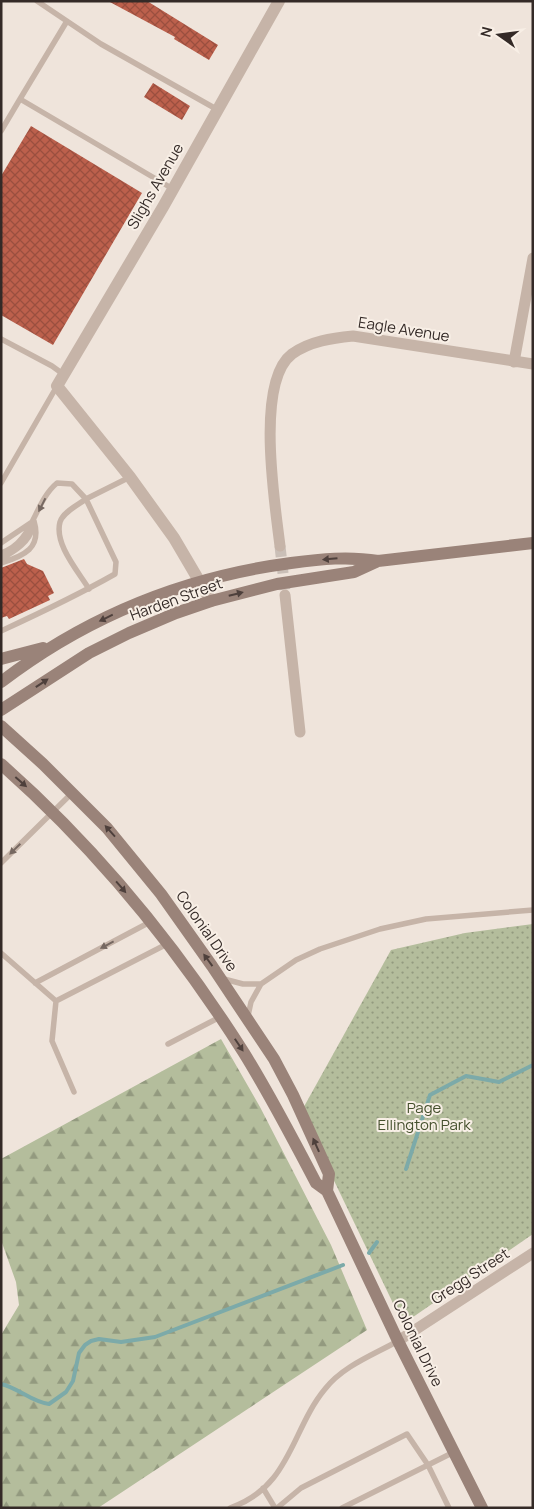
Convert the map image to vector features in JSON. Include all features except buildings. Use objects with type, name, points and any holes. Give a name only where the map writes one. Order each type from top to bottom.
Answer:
[{"type":"main road","name":"Harden Street","points":[[1,682],[58,643],[124,609],[199,581],[265,567],[312,560],[354,557],[378,561],[533,543]]},
{"type":"main road","name":"Harden Street","points":[[1,710],[54,674],[106,645],[176,613],[211,601],[276,584],[354,572],[378,561]]},
{"type":"main road","points":[[1,659],[58,643]]},
{"type":"main road","name":"Colonial Drive","points":[[1,726],[107,828],[161,894],[220,977],[293,1095],[328,1174],[327,1191]]},
{"type":"main road","name":"Colonial Drive","points":[[1,764],[53,813],[150,922],[245,1054],[316,1182],[327,1191],[398,1341],[482,1508]]},
{"type":"street","name":"Slighs Avenue","points":[[57,386],[173,189],[279,1]]},
{"type":"street","points":[[514,362],[533,258]]},
{"type":"street","name":"Eagle Avenue","points":[[280,546],[271,459],[269,413],[276,378],[292,355],[328,338],[353,336],[533,364]]},
{"type":"street","points":[[57,386],[130,477],[174,538],[211,601]]},
{"type":"street","points":[[286,598],[300,732]]},
{"type":"street","name":"Gregg Street","points":[[398,1341],[533,1253]]},
{"type":"lane","points":[[37,1],[101,44],[218,110]]},
{"type":"lane","points":[[1,131],[67,21]]},
{"type":"lane","points":[[20,99],[173,189]]},
{"type":"lane","points":[[1,339],[52,366],[63,374]]},
{"type":"lane","name":"Slighs Avenue","points":[[1,483],[57,386]]},
{"type":"lane","points":[[89,589],[60,540],[60,522],[67,512],[86,499],[130,477]]},
{"type":"lane","points":[[1,553],[20,542],[34,521],[48,494],[57,483],[72,484],[78,488],[86,499],[116,562],[115,574],[89,589],[1,631]]},
{"type":"lane","points":[[1,543],[34,521]]},
{"type":"lane","points":[[1,559],[16,550],[31,535],[34,521]]},
{"type":"lane","points":[[1,563],[19,556],[32,547],[37,533],[34,521]]},
{"type":"lane","points":[[1,863],[72,793]]},
{"type":"lane","points":[[247,1018],[251,1002],[261,984],[296,960],[380,929],[426,919],[533,910]]},
{"type":"lane","points":[[35,982],[150,922]]},
{"type":"lane","points":[[56,1001],[167,944]]},
{"type":"lane","points":[[1,953],[56,1001]]},
{"type":"lane","points":[[220,977],[243,984],[261,984]]},
{"type":"lane","points":[[56,1001],[52,1041],[74,1092]]},
{"type":"lane","points":[[168,1044],[220,1017]]},
{"type":"lane","points":[[230,1508],[247,1500],[263,1488],[286,1461],[317,1399],[334,1379],[398,1341]]},
{"type":"lane","points":[[263,1488],[276,1508],[301,1488],[407,1434],[428,1466],[449,1508]]},
{"type":"lane","points":[[342,1508],[454,1452]]},
{"type":"green space","name":"Page Ellington Park","points":[[533,924],[533,1234],[403,1324],[301,1112],[391,950],[465,933]]},
{"type":"green space","points":[[221,1039],[260,1107],[331,1245],[367,1330],[98,1508],[1,1508],[1,1335],[19,1305],[16,1282],[1,1240],[1,1159]]},
{"type":"waterway","points":[[406,1169],[430,1095],[466,1076],[499,1082],[533,1065]]},
{"type":"waterway","points":[[369,1253],[377,1242]]},
{"type":"waterway","points":[[1,1384],[36,1401],[49,1404],[66,1392],[73,1381],[79,1353],[91,1341],[99,1339],[121,1342],[155,1337],[343,1265]]},
{"type":"tunnel","points":[[280,546],[285,591]]}]
